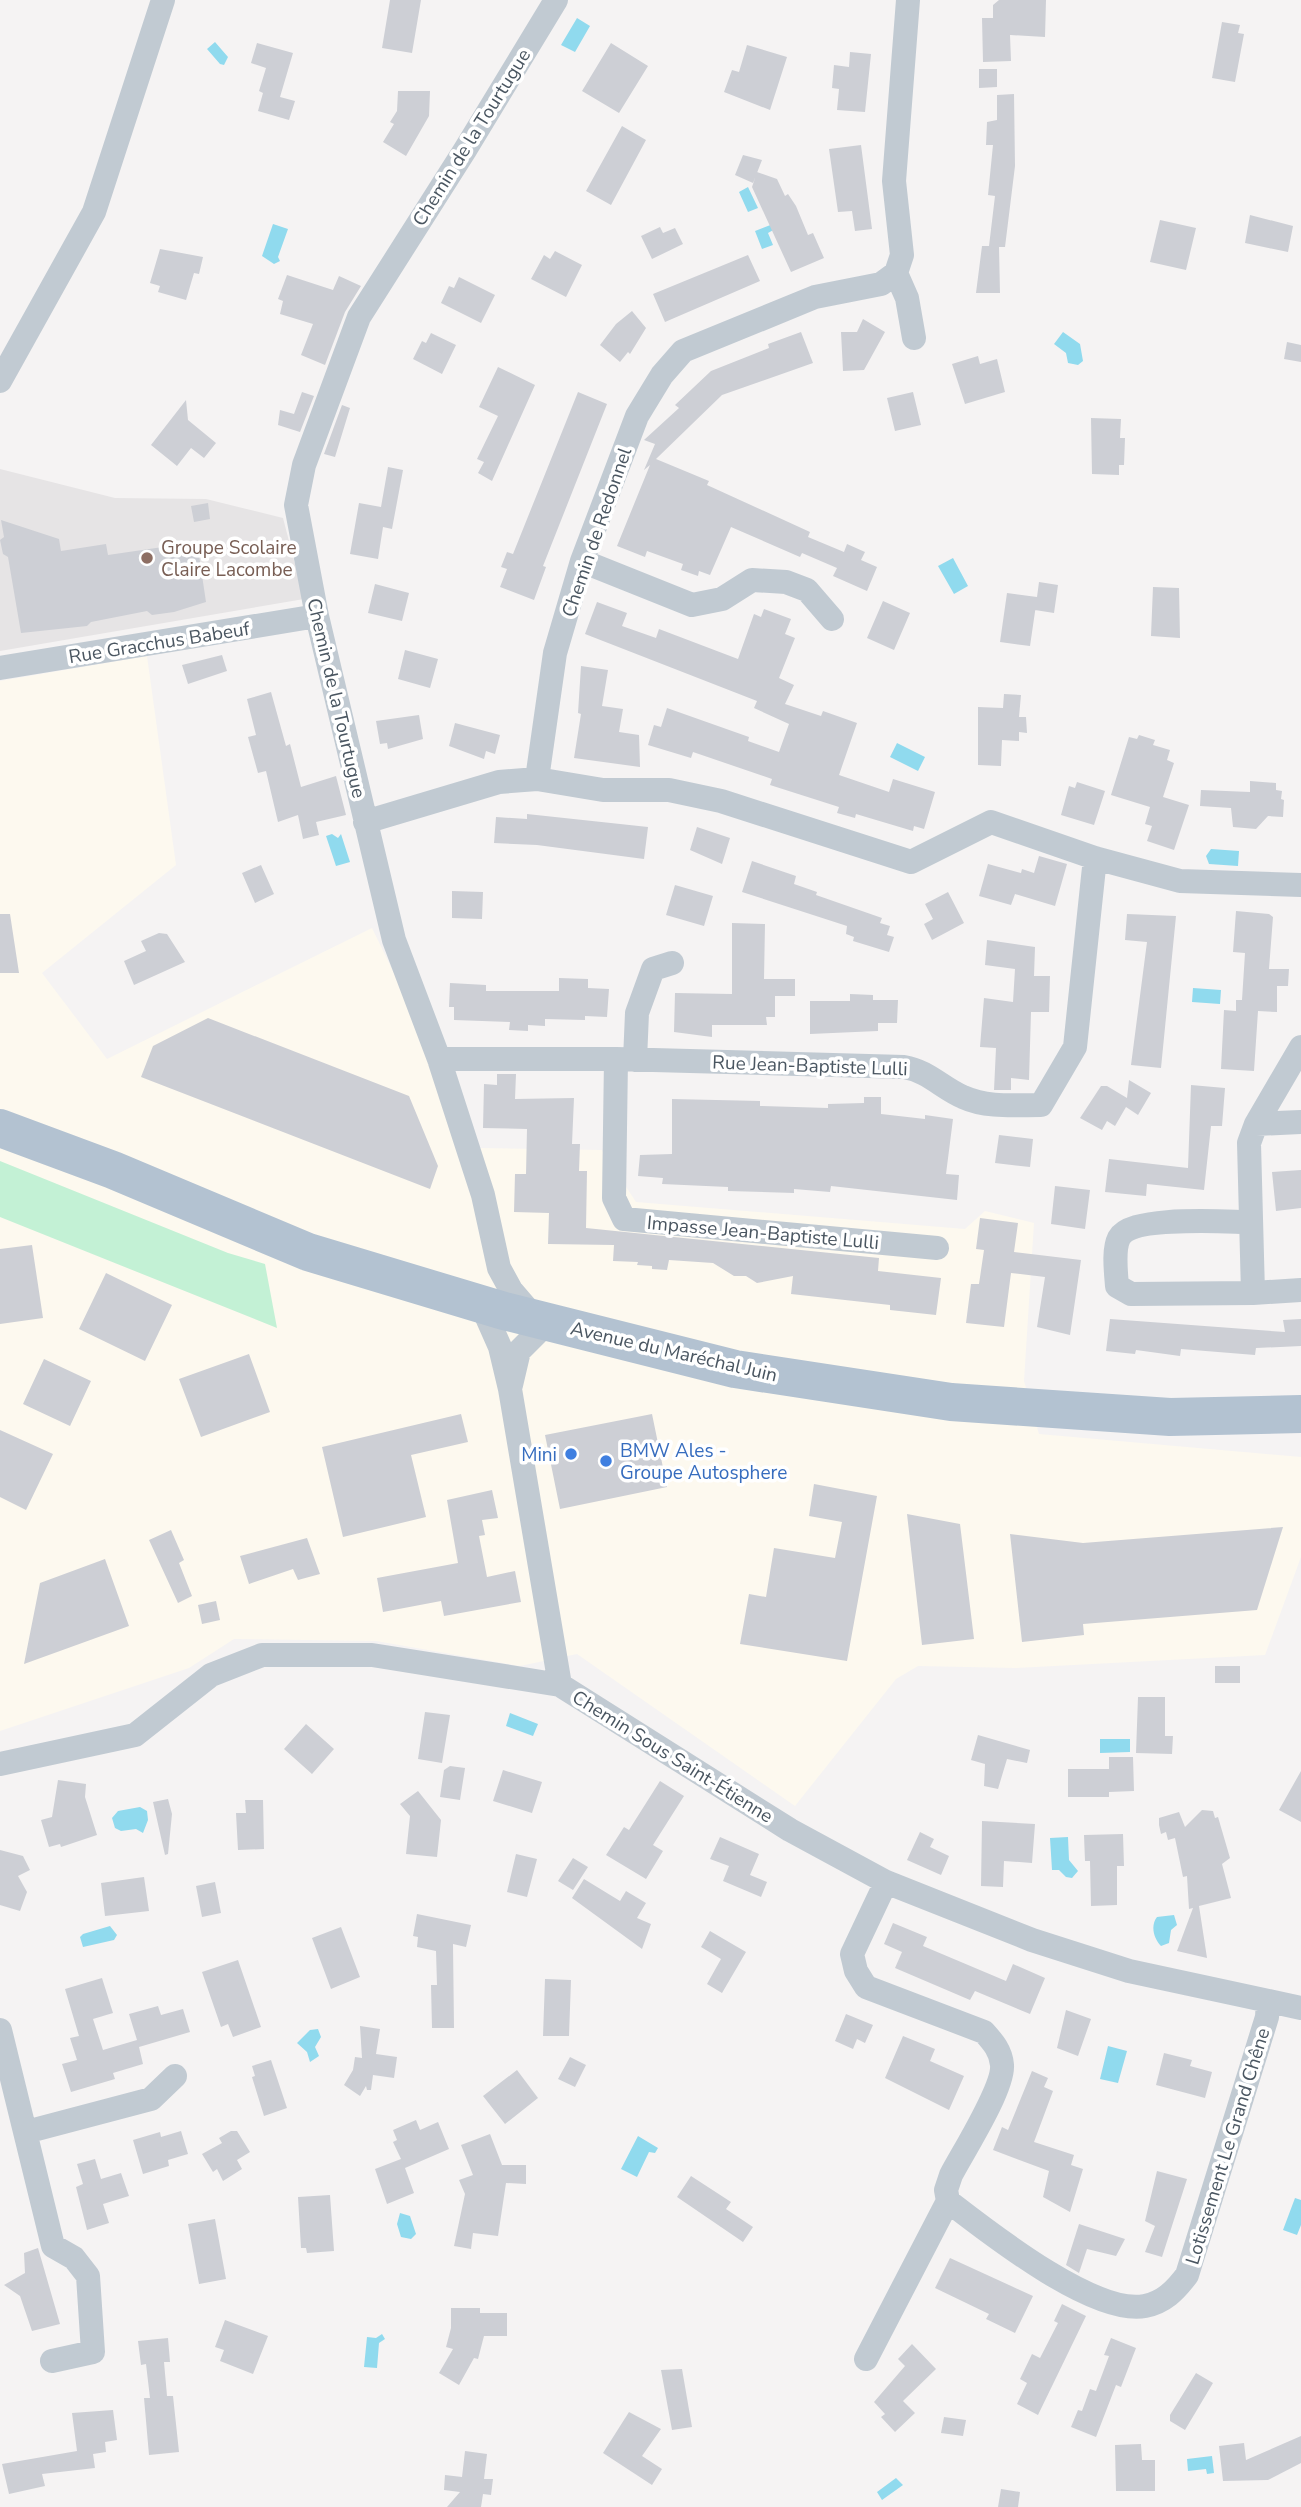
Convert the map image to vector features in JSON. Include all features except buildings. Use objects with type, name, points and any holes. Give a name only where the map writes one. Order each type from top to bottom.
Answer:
[{"type":"main road","name":"Avenue du Maréchal Juin","points":[[0,1112],[113,1170]]},
{"type":"main road","name":"Avenue du Maréchal Juin","points":[[0,1128],[113,1170],[308,1252],[467,1300],[735,1369],[951,1402],[1170,1417],[1301,1415]]},
{"type":"street","points":[[0,381],[94,212],[163,0]]},
{"type":"street","name":"Chemin de la Tourtugue","points":[[542,1320],[511,1290],[499,1268],[483,1195],[439,1059],[394,940],[317,616],[296,505],[304,464],[342,360],[369,298],[466,150],[555,0]]},
{"type":"street","points":[[908,0],[894,181],[902,255],[896,273],[907,298],[914,338]]},
{"type":"street","name":"Chemin de Redonnel","points":[[537,779],[555,653],[582,561],[637,416],[662,374],[683,351],[815,297],[881,284],[896,273]]},
{"type":"street","points":[[582,561],[692,605],[722,599],[751,580],[786,582],[807,590],[832,619]]},
{"type":"street","name":"Rue Gracchus Babeuf","points":[[0,668],[317,616]]},
{"type":"street","points":[[365,822],[499,782],[537,779],[603,790],[669,790],[721,801],[911,862],[991,822],[1095,858],[1180,881],[1301,885]]},
{"type":"street","name":"Rue Jean-Baptiste Lulli","points":[[439,1059],[626,1060],[904,1067],[920,1069],[961,1097],[981,1104],[1041,1105],[1075,1047],[1095,858]]},
{"type":"street","points":[[626,1060],[637,1013],[653,969],[673,963]]},
{"type":"street","points":[[1254,1293],[1249,1143],[1256,1124],[1301,1047]]},
{"type":"street","name":"Impasse Jean-Baptiste Lulli","points":[[626,1060],[614,1198],[624,1219],[937,1248]]},
{"type":"street","points":[[1256,1124],[1301,1122]]},
{"type":"street","name":"Chemin de la Tourtugue","points":[[467,1300],[488,1273],[490,1242],[483,1195]]},
{"type":"street","points":[[1251,1222],[1148,1223],[1128,1227],[1119,1238],[1116,1286],[1131,1294],[1301,1290]]},
{"type":"street","points":[[467,1300],[499,1347],[510,1389],[560,1685]]},
{"type":"street","points":[[510,1389],[519,1351],[542,1320]]},
{"type":"street","name":"Chemin Sous Saint-Étienne","points":[[0,1764],[135,1735],[211,1675],[262,1655],[372,1655],[560,1685],[790,1830],[886,1882],[1032,1940],[1129,1971],[1301,2008]]},
{"type":"street","points":[[866,2359],[947,2201],[946,2190],[951,2175],[996,2090],[1003,2067],[998,2048],[984,2032],[866,1987],[856,1971],[852,1954],[886,1882]]},
{"type":"street","name":"Lotissement Le Grand Chêne","points":[[947,2201],[1034,2265],[1100,2297],[1118,2304],[1142,2307],[1175,2292],[1187,2276],[1267,2017],[1268,2001]]},
{"type":"street","points":[[0,2030],[53,2246],[74,2258],[88,2276],[93,2352],[52,2361]]},
{"type":"street","points":[[26,2132],[151,2099],[175,2076]]},
{"type":"shaded area","name":"Groupe Scolaire Claire Lacombe","points":[[0,469],[115,498],[206,499],[283,518],[304,599],[0,651]]},
{"type":"shaded area","points":[[147,656],[176,865],[42,973],[107,1059],[372,928],[479,1148],[602,1150],[636,1202],[965,1229],[985,1211],[1034,1223],[1024,1381],[1039,1434],[1301,1457],[1301,1557],[1265,1655],[1016,1668],[918,1666],[896,1679],[795,1806],[577,1654],[520,1666],[376,1641],[234,1639],[189,1668],[0,1731],[0,681]]},
{"type":"green space","points":[[0,1161],[228,1253],[265,1264],[277,1328],[0,1217]]},
{"type":"water","points":[[577,18],[590,26],[575,52],[561,45]]},
{"type":"water","points":[[215,42],[228,57],[224,65],[207,49]]},
{"type":"water","points":[[748,187],[758,208],[748,212],[739,192]]},
{"type":"water","points":[[273,224],[288,229],[278,257],[280,261],[274,264],[262,256]]},
{"type":"water","points":[[773,224],[775,229],[768,233],[773,245],[762,249],[755,231]]},
{"type":"water","points":[[1063,332],[1080,344],[1083,361],[1078,365],[1068,363],[1066,353],[1054,344]]},
{"type":"water","points":[[953,558],[968,586],[954,594],[938,566]]},
{"type":"water","points":[[897,743],[925,757],[918,771],[890,757]]},
{"type":"water","points":[[332,834],[338,838],[341,834],[350,862],[336,866],[326,836]]},
{"type":"water","points":[[1211,849],[1239,851],[1238,866],[1209,864],[1206,856]]},
{"type":"water","points":[[1193,988],[1221,990],[1220,1004],[1192,1002]]},
{"type":"water","points":[[510,1713],[538,1724],[533,1736],[506,1726]]},
{"type":"water","points":[[1100,1739],[1130,1739],[1130,1752],[1100,1753]]},
{"type":"water","points":[[140,1807],[147,1811],[148,1820],[143,1833],[136,1829],[121,1831],[115,1828],[112,1818],[118,1811]]},
{"type":"water","points":[[1068,1837],[1069,1860],[1078,1871],[1072,1878],[1066,1877],[1059,1870],[1052,1870],[1050,1838]]},
{"type":"water","points":[[1174,1915],[1177,1925],[1171,1930],[1169,1943],[1161,1946],[1154,1932],[1155,1921],[1157,1917]]},
{"type":"water","points":[[110,1926],[117,1935],[114,1940],[83,1947],[80,1937],[83,1934]]},
{"type":"water","points":[[318,2029],[321,2037],[315,2047],[319,2056],[310,2062],[307,2052],[297,2043],[310,2030]]},
{"type":"water","points":[[1108,2046],[1127,2051],[1118,2083],[1100,2079]]},
{"type":"water","points":[[638,2136],[658,2148],[655,2153],[649,2152],[637,2177],[621,2169]]},
{"type":"water","points":[[1295,2198],[1301,2200],[1301,2225],[1297,2235],[1283,2230]]},
{"type":"water","points":[[400,2213],[410,2216],[416,2234],[411,2239],[401,2237],[397,2224]]},
{"type":"water","points":[[382,2334],[385,2339],[379,2343],[377,2368],[364,2367],[367,2337],[376,2338]]},
{"type":"water","points":[[1212,2456],[1214,2473],[1207,2474],[1206,2469],[1188,2471],[1187,2459]]},
{"type":"water","points":[[896,2478],[903,2485],[882,2500],[877,2492]]},
{"type":"place","name":"Groupe Scolaire Claire Lacombe","points":[[147,558]]},
{"type":"place","name":"Mini","points":[[571,1454]]},
{"type":"place","name":"BMW Ales - Groupe Autosphere","points":[[606,1461]]}]
